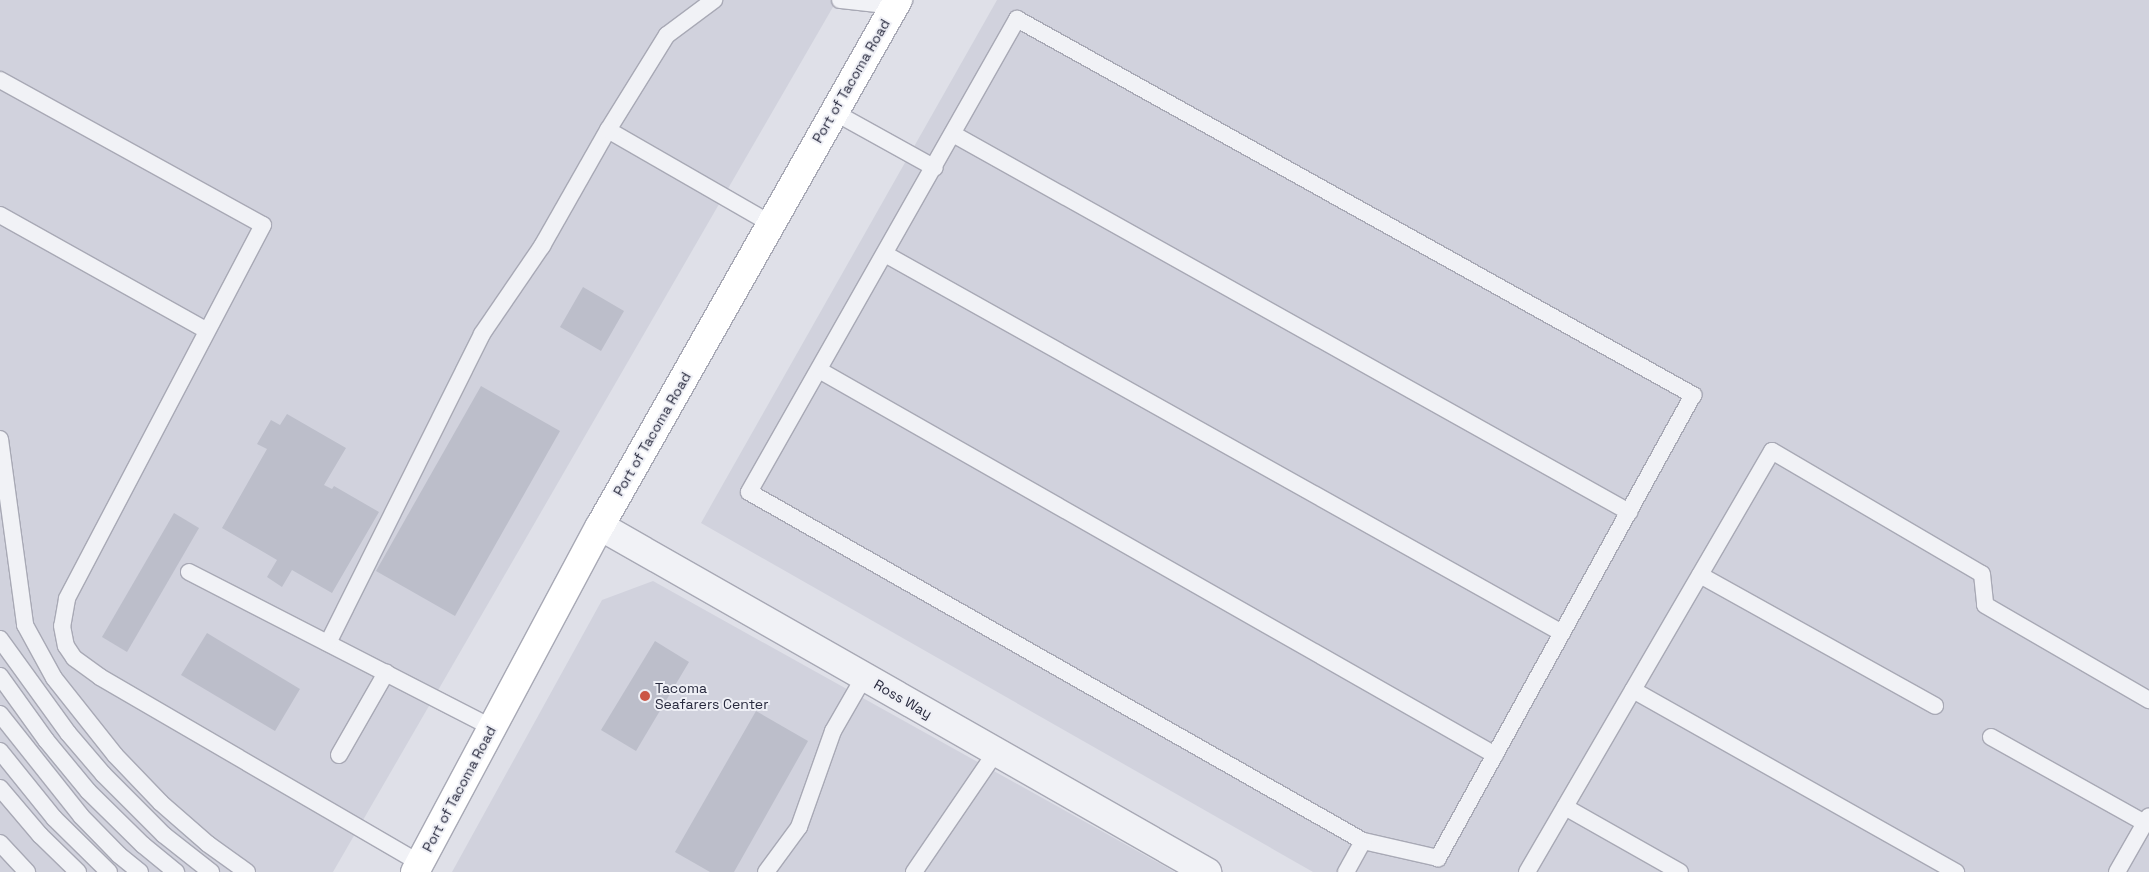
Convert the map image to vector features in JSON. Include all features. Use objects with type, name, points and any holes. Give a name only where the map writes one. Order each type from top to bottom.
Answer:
[{"type":"main road","name":"Port of Tacoma Road","points":[[418,868],[491,727],[600,526],[770,222],[896,3]]},
{"type":"street","name":"Ross Way","points":[[600,526],[1207,872]]},
{"type":"lane","points":[[328,644],[482,334],[542,246],[608,130],[667,35],[714,0]]},
{"type":"lane","points":[[840,0],[896,3]]},
{"type":"lane","points":[[1017,19],[1693,395],[1438,858],[1363,841],[749,492],[953,134],[1017,19]]},
{"type":"lane","points":[[0,80],[263,225],[206,330],[67,599],[62,626],[66,646],[74,658],[100,677],[418,868]]},
{"type":"lane","points":[[834,112],[935,168]]},
{"type":"lane","points":[[608,130],[770,222]]},
{"type":"lane","points":[[953,134],[1629,512]]},
{"type":"lane","points":[[0,215],[206,330]]},
{"type":"lane","points":[[885,254],[1562,633]]},
{"type":"lane","points":[[819,370],[1495,755]]},
{"type":"lane","points":[[0,439],[25,625],[54,678],[95,732],[156,797],[208,844],[247,872]]},
{"type":"lane","points":[[1527,872],[1772,451],[1982,574],[1985,605],[2149,700]]},
{"type":"lane","points":[[190,572],[491,727]]},
{"type":"lane","points":[[1700,575],[1935,706]]},
{"type":"lane","points":[[0,639],[68,733],[103,774],[164,835],[212,872]]},
{"type":"lane","points":[[339,755],[386,673]]},
{"type":"lane","points":[[0,676],[46,740],[88,791],[137,840],[176,872]]},
{"type":"lane","points":[[766,872],[799,827],[833,730],[864,677]]},
{"type":"lane","points":[[1633,690],[1956,872]]},
{"type":"lane","points":[[0,714],[81,816],[113,849],[140,872]]},
{"type":"lane","points":[[1991,737],[2147,820],[2117,872]]},
{"type":"lane","points":[[0,751],[54,818],[109,872]]},
{"type":"lane","points":[[914,872],[996,752]]},
{"type":"lane","points":[[0,788],[40,836],[78,872]]},
{"type":"lane","points":[[1565,807],[1680,872]]},
{"type":"lane","points":[[1346,872],[1363,841]]},
{"type":"lane","points":[[0,843],[27,872]]},
{"type":"shaded area","points":[[0,0],[837,0],[333,872],[0,872]]},
{"type":"shaded area","points":[[997,0],[2149,0],[2149,872],[1313,872],[701,523]]},
{"type":"shaded area","points":[[653,581],[1175,872],[452,872],[602,600]]},
{"type":"building","points":[[583,287],[624,311],[601,351],[560,327]]},
{"type":"building","points":[[481,386],[560,431],[455,616],[376,571]]},
{"type":"building","points":[[287,414],[346,448],[324,485],[332,489],[334,486],[379,512],[332,593],[292,570],[282,587],[267,577],[277,560],[222,528],[267,449],[257,444],[271,420],[280,425]]},
{"type":"building","points":[[174,513],[199,528],[127,652],[102,637]]},
{"type":"building","points":[[207,633],[300,689],[275,731],[181,675]]},
{"type":"building","name":"Tacoma Seafarers Center","points":[[655,641],[689,662],[636,751],[601,730]]},
{"type":"building","points":[[756,711],[808,741],[734,872],[710,872],[675,852]]},
{"type":"place","name":"Tacoma Seafarers Center","points":[[645,696]]}]
